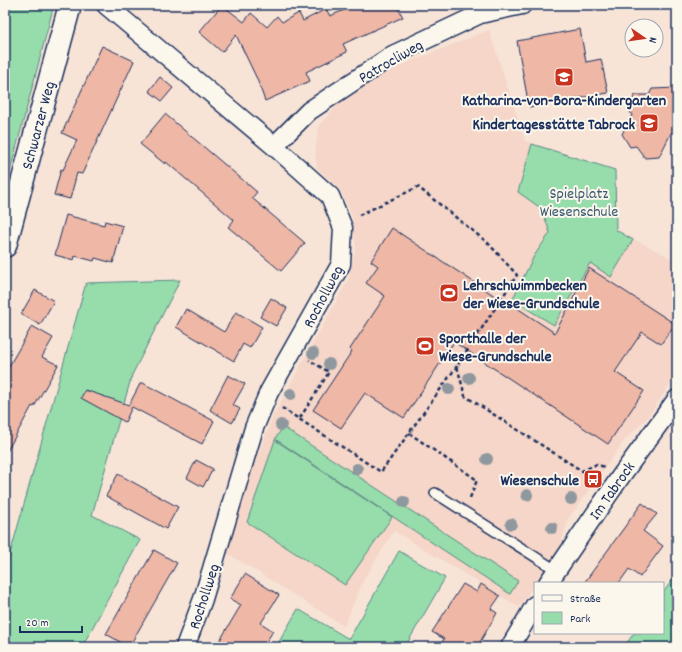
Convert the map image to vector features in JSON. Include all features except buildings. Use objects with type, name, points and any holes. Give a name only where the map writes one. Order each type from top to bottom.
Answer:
[{"type":"street","name":"Schwarzer Weg","points":[[5,246],[70,5]]},
{"type":"street","name":"Rochollweg","points":[[106,5],[274,146],[330,196],[343,228],[341,264],[266,398],[254,428],[203,599],[185,647]]},
{"type":"street","name":"Patrocliweg","points":[[274,146],[309,111],[393,55],[480,14],[522,5]]},
{"type":"street","name":"Im Tabrock","points":[[552,576],[621,476],[677,399]]},
{"type":"street","points":[[510,647],[534,607]]},
{"type":"lane","points":[[435,493],[464,511],[552,576]]},
{"type":"path","points":[[266,398],[300,418],[381,472],[457,366],[517,275],[488,243],[418,187],[356,216],[343,228]]},
{"type":"path","points":[[293,349],[329,372],[300,418]]},
{"type":"path","points":[[457,366],[465,396],[582,471],[597,464],[621,476]]},
{"type":"path","points":[[409,433],[477,480],[464,511]]},
{"type":"shaded area","points":[[489,30],[525,141],[615,170],[616,230],[677,261],[677,374],[648,417],[627,437],[568,519],[560,548],[536,582],[534,582],[534,585],[519,607],[394,531],[365,577],[344,626],[227,553],[242,498],[273,416],[348,280],[356,248],[352,215],[339,188],[317,168],[315,153],[319,125],[338,105],[392,69]]},
{"type":"green space","points":[[5,5],[54,5],[5,190]]},
{"type":"green space","name":"Spielplatz Wiesenschule","points":[[532,144],[615,170],[616,230],[633,240],[611,277],[590,263],[554,325],[512,300],[534,256],[550,233],[542,209],[518,192]]},
{"type":"green space","points":[[180,280],[132,375],[92,515],[140,540],[82,647],[5,647],[5,572],[86,283]]},
{"type":"green space","points":[[283,427],[518,581],[510,594],[275,439]]},
{"type":"green space","points":[[275,440],[392,517],[345,585],[247,522]]},
{"type":"green space","points":[[399,551],[445,578],[405,647],[276,647],[298,609],[349,639]]},
{"type":"green space","points":[[677,573],[677,647],[624,647],[633,634],[664,634],[664,592]]},
{"type":"place","name":"Katharina-von-Bora-Kindergarten","points":[[564,77]]},
{"type":"place","name":"Kindertagesstätte Tabrock","points":[[649,123]]},
{"type":"place","name":"Lehrschwimmbecken der Wiese-Grundschule","points":[[449,293]]},
{"type":"place","name":"Sporthalle der Wiese-Grundschule","points":[[425,346]]},
{"type":"place","name":"Wiesenschule","points":[[593,479]]}]
